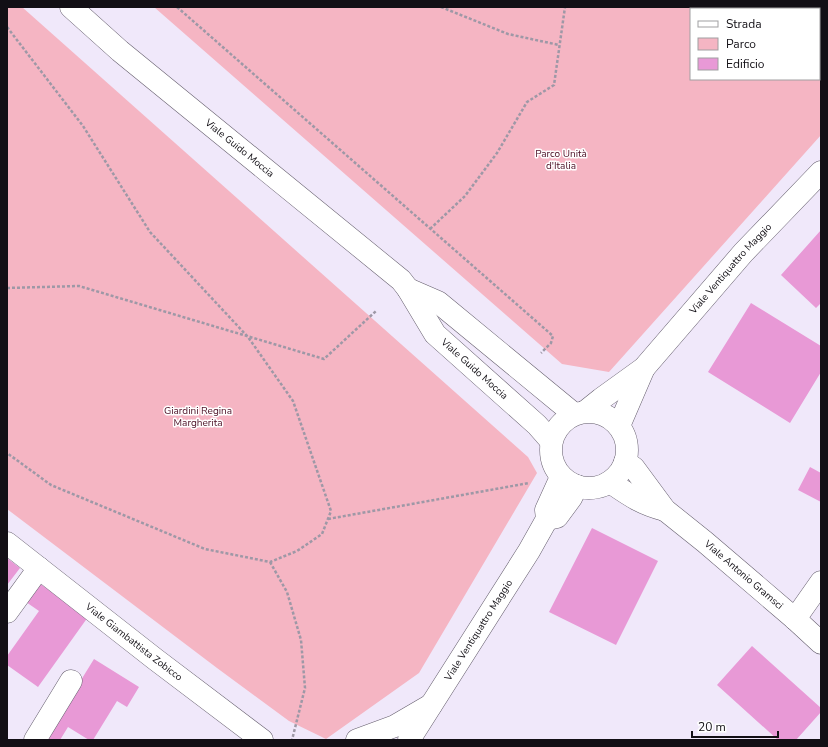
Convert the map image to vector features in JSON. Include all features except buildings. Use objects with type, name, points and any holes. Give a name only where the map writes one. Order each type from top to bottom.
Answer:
[{"type":"main road","name":"Viale Guido Moccia","points":[[71,7],[120,51],[401,280],[435,334],[537,425],[551,441]]},
{"type":"main road","name":"Viale Ventiquattro Maggio","points":[[580,412],[644,368],[743,253],[821,172]]},
{"type":"main road","name":"Viale Guido Moccia","points":[[408,289],[438,302],[580,412],[599,412],[610,418],[619,426]]},
{"type":"main road","name":"Viale Ventiquattro Maggio","points":[[619,426],[644,368]]},
{"type":"main road","points":[[580,412],[563,420],[555,430],[551,441],[550,454],[554,466],[569,481],[585,488],[598,487],[610,482],[619,473],[625,462],[627,450],[625,438],[619,426]]},
{"type":"main road","name":"Viale Antonio Gramsci","points":[[625,462],[634,468],[664,510],[705,542],[821,643]]},
{"type":"main road","name":"Viale Ventiquattro Maggio","points":[[409,740],[525,558],[547,519],[557,517],[571,498],[569,481]]},
{"type":"main road","name":"Viale Antonio Gramsci","points":[[610,482],[637,501],[651,507],[664,510]]},
{"type":"main road","name":"Viale Giambattista Zobicco","points":[[7,543],[155,659],[262,740]]},
{"type":"main road","points":[[7,612],[39,568]]},
{"type":"main road","points":[[795,619],[821,582]]},
{"type":"main road","points":[[35,740],[71,681]]},
{"type":"main road","points":[[357,740],[395,726],[431,705]]},
{"type":"path","points":[[177,7],[553,336],[551,343],[536,358]]},
{"type":"path","points":[[441,7],[508,34],[559,45]]},
{"type":"path","points":[[430,229],[465,196],[497,153],[527,102],[554,84],[565,7]]},
{"type":"path","points":[[7,27],[83,126],[150,232],[248,337],[293,401],[330,511],[322,534],[297,551],[270,562],[206,549],[51,485],[7,453]]},
{"type":"path","points":[[7,288],[79,286],[324,359],[376,311]]},
{"type":"path","points":[[327,519],[530,483]]},
{"type":"path","points":[[270,562],[287,592],[301,640],[305,688],[292,740]]},
{"type":"green space","name":"Giardini Regina Margherita","points":[[7,7],[22,7],[528,457],[537,473],[419,673],[326,739],[289,721],[7,509]]},
{"type":"green space","name":"Parco Unità d'Italia","points":[[154,7],[821,7],[821,135],[609,372],[562,364]]}]
